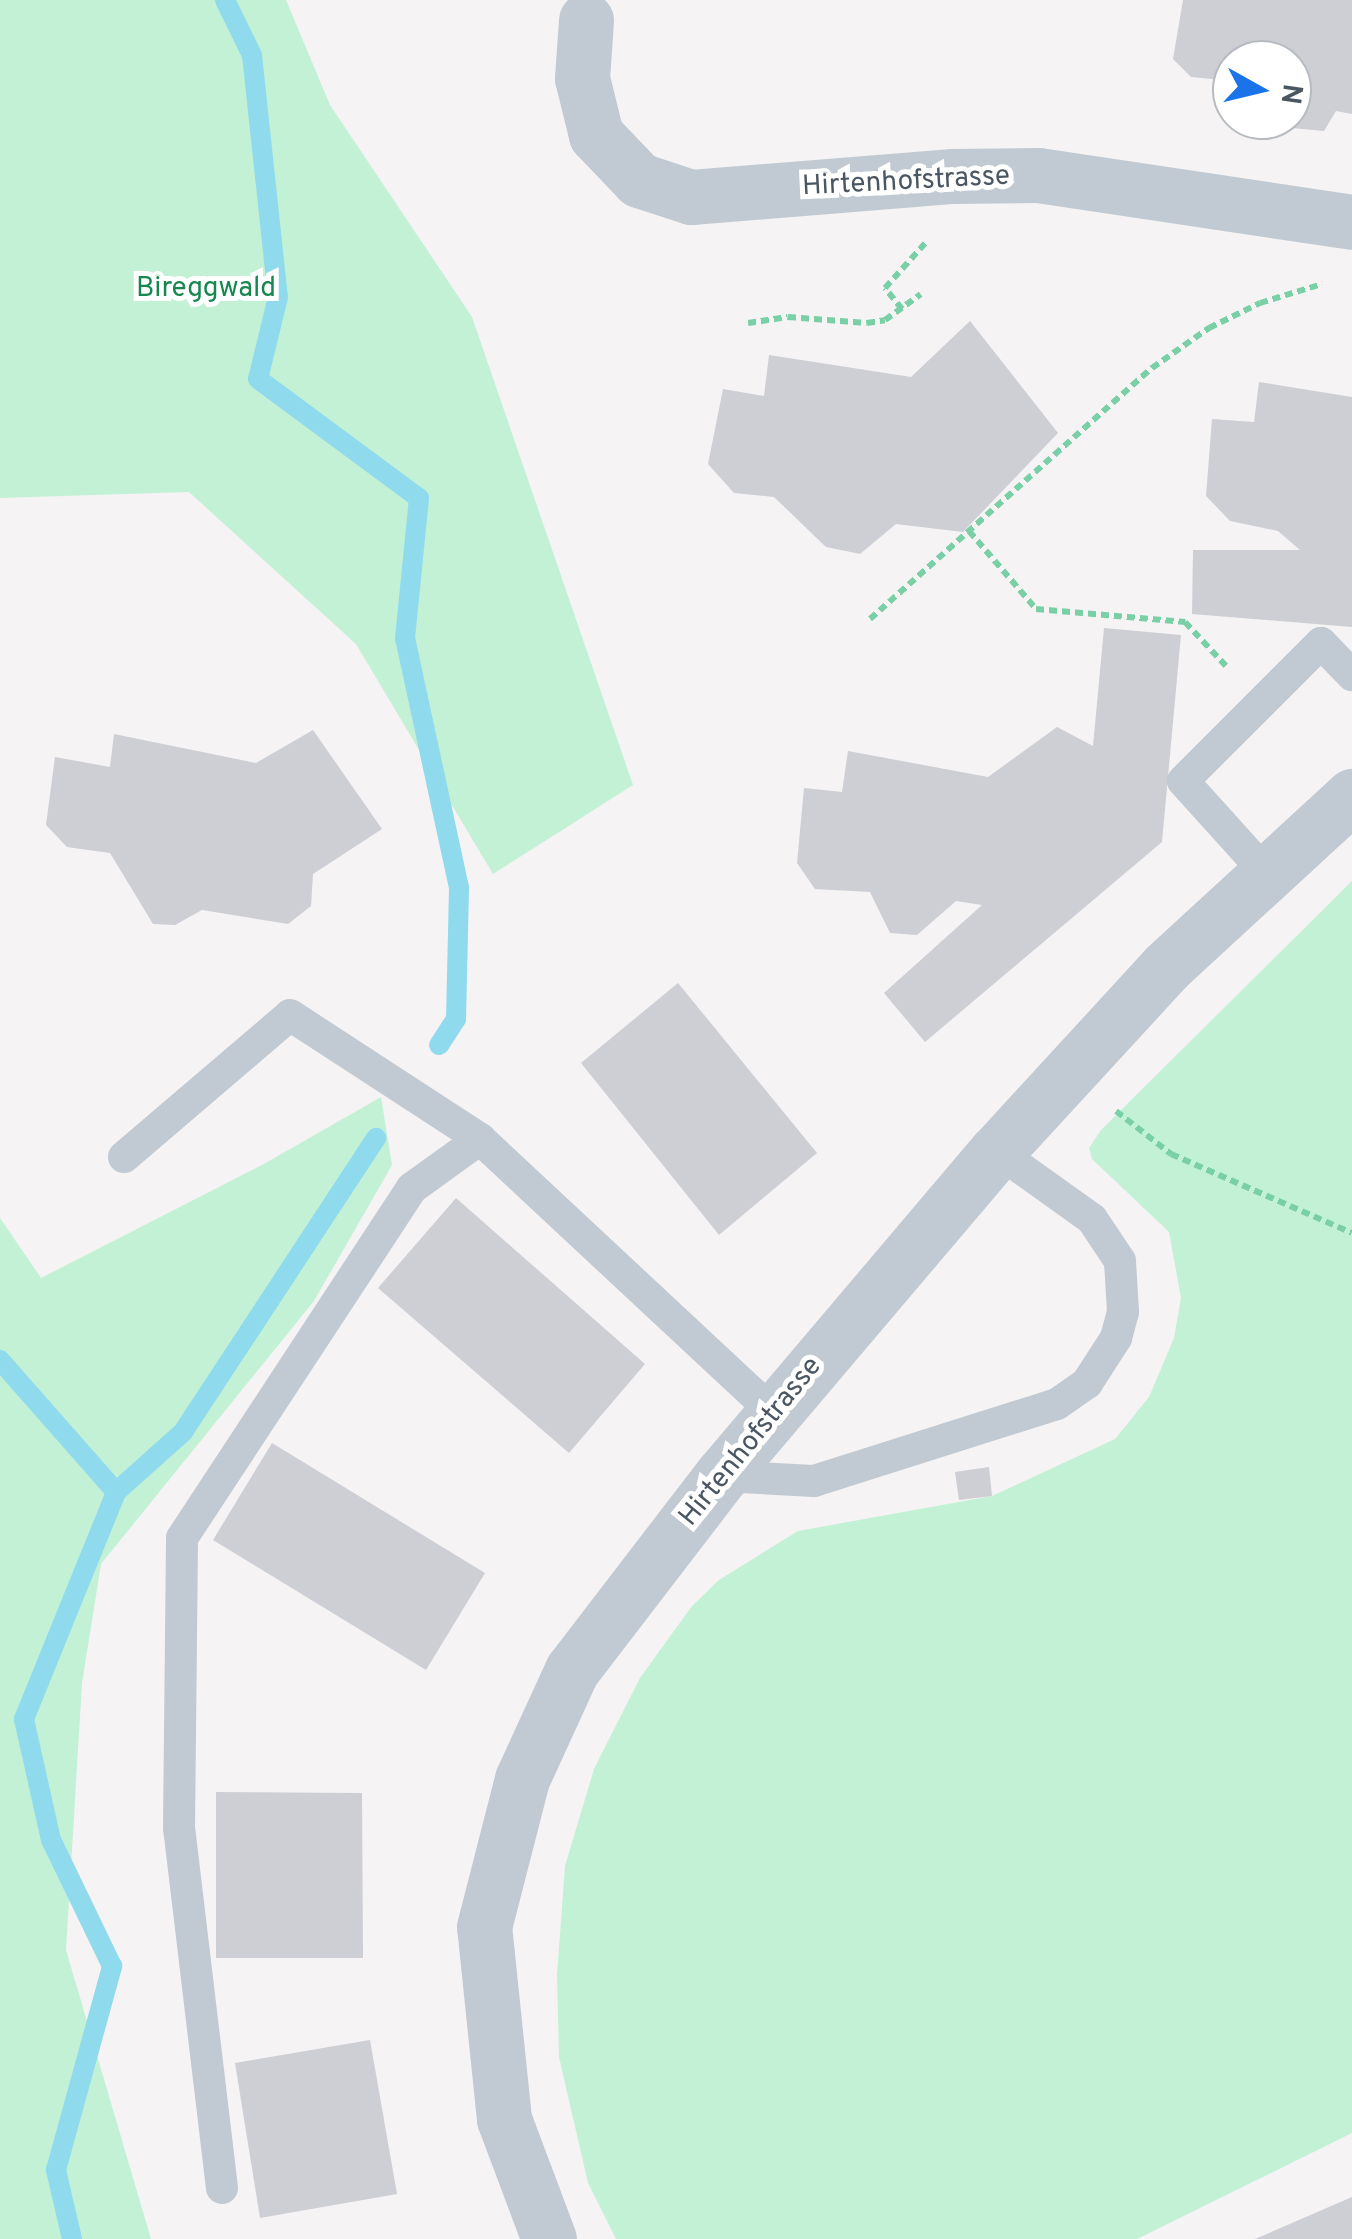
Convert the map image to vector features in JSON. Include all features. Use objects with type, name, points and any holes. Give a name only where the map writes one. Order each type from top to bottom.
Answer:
[{"type":"street","name":"Hirtenhofstrasse","points":[[591,10],[582,78],[596,135],[639,180],[691,196],[952,176],[1038,175],[1352,222]]},
{"type":"street","name":"Hirtenhofstrasse","points":[[549,2239],[504,2119],[484,1927],[522,1780],[572,1670],[721,1476],[996,1150],[1166,966],[1352,796]]},
{"type":"lane","points":[[1267,874],[1183,781],[1321,643],[1352,675]]},
{"type":"lane","points":[[124,1157],[290,1016],[480,1139],[774,1413]]},
{"type":"lane","points":[[222,2188],[179,1828],[182,1538],[412,1188],[480,1139]]},
{"type":"lane","points":[[721,1476],[814,1481],[1056,1404],[1087,1383],[1104,1363],[1123,1312],[1120,1262],[1092,1219],[996,1150]]},
{"type":"path","points":[[902,309],[886,288],[941,227]]},
{"type":"path","points":[[870,619],[1152,368],[1209,328],[1260,303],[1335,280]]},
{"type":"path","points":[[748,323],[788,317],[867,323],[886,320],[921,294]]},
{"type":"path","points":[[968,532],[1036,610],[1185,622],[1261,704]]},
{"type":"path","points":[[1072,1069],[1109,1106],[1172,1154],[1352,1234]]},
{"type":"green space","name":"Bireggwald","points":[[0,0],[286,0],[330,105],[472,317],[633,785],[493,874],[356,644],[189,492],[0,498]]},
{"type":"green space","points":[[1352,881],[1352,2133],[1137,2239],[616,2239],[588,2183],[559,2057],[557,1975],[565,1866],[594,1769],[640,1678],[692,1606],[719,1580],[798,1531],[992,1496],[1115,1439],[1149,1397],[1174,1338],[1181,1298],[1169,1232],[1092,1159],[1089,1148],[1101,1130]]},
{"type":"green space","points":[[381,1097],[392,1165],[314,1301],[101,1564],[82,1683],[66,1950],[151,2239],[0,2239],[0,1218],[41,1278],[262,1165]]},
{"type":"building","points":[[1183,0],[1352,0],[1352,114],[1336,111],[1324,131],[1312,130],[1312,40],[1212,40],[1212,79],[1191,77],[1173,59]]},
{"type":"building","points":[[970,321],[1058,433],[963,532],[896,524],[860,554],[826,547],[774,497],[734,493],[708,464],[723,389],[764,396],[769,355],[911,377]]},
{"type":"building","points":[[1259,382],[1352,397],[1352,627],[1192,614],[1193,550],[1300,550],[1278,531],[1230,521],[1206,496],[1212,419],[1254,422]]},
{"type":"building","points":[[1104,628],[1181,635],[1162,842],[925,1042],[884,993],[982,905],[956,901],[917,935],[890,933],[870,892],[815,889],[797,863],[804,788],[842,792],[848,751],[988,777],[1057,727],[1093,746]]},
{"type":"building","points":[[313,730],[382,829],[313,874],[311,906],[288,924],[202,910],[175,925],[153,924],[110,853],[67,847],[46,825],[55,757],[110,767],[114,734],[256,763]]},
{"type":"building","points":[[678,983],[817,1153],[719,1235],[581,1063]]},
{"type":"building","points":[[456,1198],[645,1364],[569,1453],[378,1288]]},
{"type":"building","points":[[272,1443],[485,1573],[426,1670],[213,1540]]},
{"type":"building","points":[[989,1467],[992,1496],[959,1500],[955,1472]]},
{"type":"building","points":[[216,1792],[362,1793],[363,1958],[216,1958]]},
{"type":"building","points":[[370,2040],[397,2194],[260,2218],[235,2063]]},
{"type":"building","points":[[1352,2197],[1352,2239],[1255,2239]]},
{"type":"waterway","points":[[225,0],[252,55],[278,297],[258,379],[419,498],[405,638],[459,888],[456,1019],[439,1045]]},
{"type":"waterway","points":[[72,2239],[56,2170],[112,1966],[51,1840],[24,1719],[116,1492],[183,1432],[376,1138]]},
{"type":"waterway","points":[[0,1360],[116,1492]]}]
